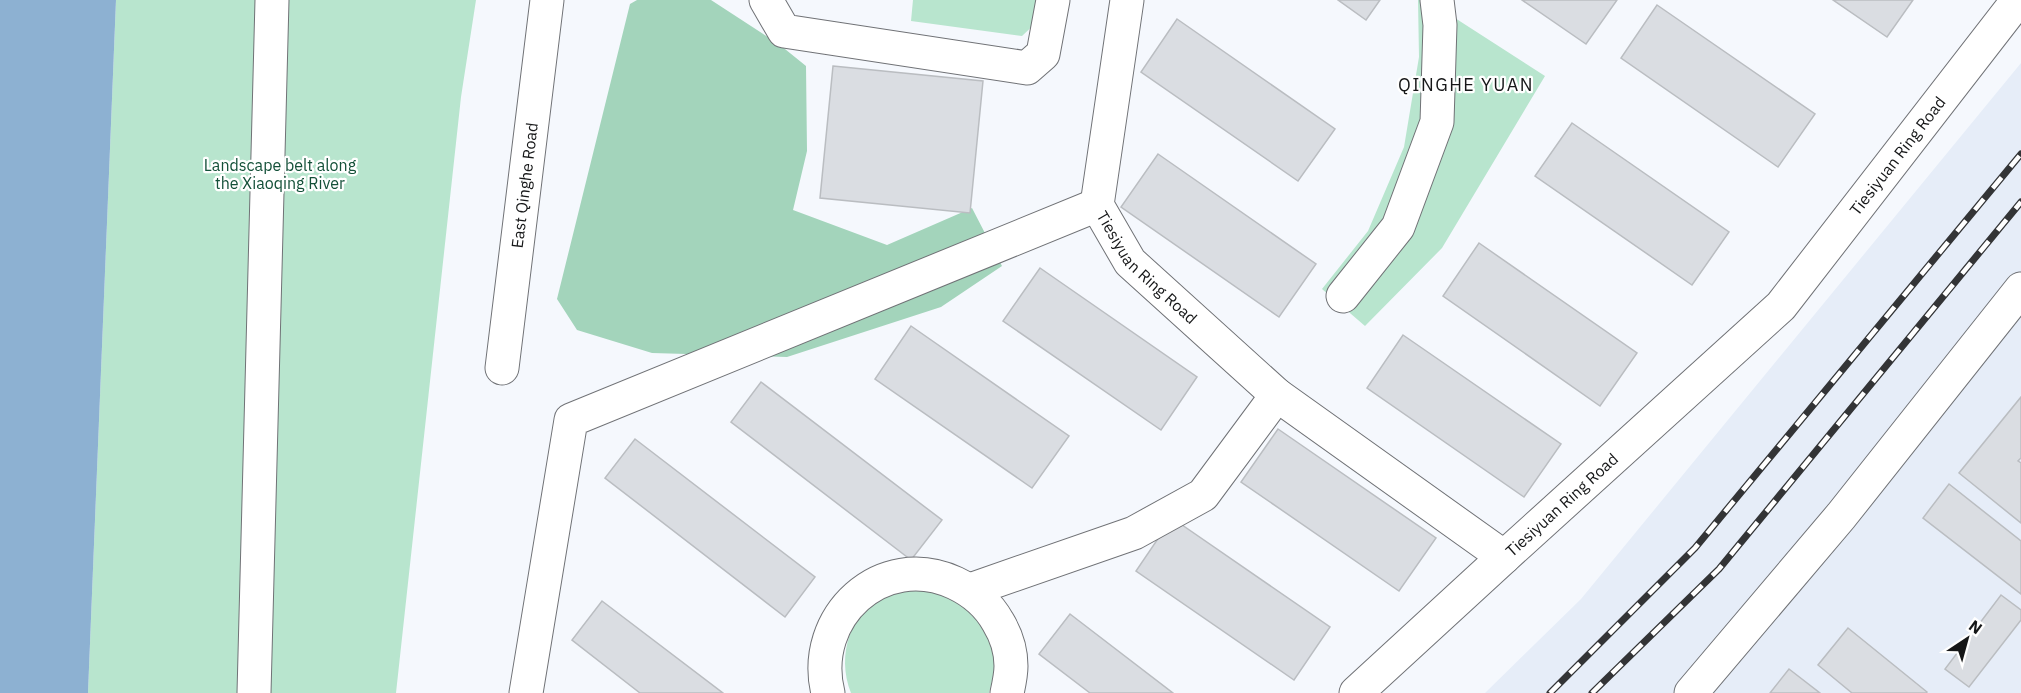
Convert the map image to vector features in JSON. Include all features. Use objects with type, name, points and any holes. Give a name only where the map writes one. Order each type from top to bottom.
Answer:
[{"type":"street","points":[[254,693],[272,0]]},
{"type":"street","name":"East Qinghe Road","points":[[502,368],[547,0]]},
{"type":"street","points":[[766,0],[784,31],[1027,68],[1043,54],[1053,0]]},
{"type":"street","name":"Tiesiyuan Ring Road","points":[[1127,0],[1097,205],[1130,262],[1277,394],[1504,557],[1781,306],[2008,4]]},
{"type":"street","points":[[1344,296],[1398,227],[1437,122],[1440,25],[1437,0]]},
{"type":"street","points":[[526,693],[571,420],[1097,205]]},
{"type":"street","points":[[1690,693],[1841,516],[2021,289]]},
{"type":"street","points":[[970,590],[1134,533],[1203,495],[1277,394]]},
{"type":"street","points":[[1356,693],[1504,557]]},
{"type":"street","points":[[828,693],[824,659],[832,628],[851,601],[877,582],[908,574],[941,577],[970,590],[992,610],[1006,636],[1011,665],[1007,693]]},
{"type":"shaded area","points":[[2021,63],[2021,693],[1485,693],[1581,599]]},
{"type":"green space","name":"Landscape belt along the Xiaoqing River","points":[[116,0],[476,0],[461,97],[396,693],[88,693]]},
{"type":"green space","points":[[637,0],[711,0],[780,45],[806,66],[807,151],[793,210],[887,245],[972,208],[1002,266],[941,307],[787,357],[652,353],[577,330],[557,299],[630,4]]},
{"type":"green space","points":[[913,0],[1042,0],[1039,20],[1022,36],[911,21]]},
{"type":"green space","points":[[1418,0],[1427,0],[1545,76],[1442,248],[1365,326],[1322,289],[1368,231],[1404,147],[1419,57]]},
{"type":"green space","points":[[912,587],[960,598],[992,639],[996,665],[989,693],[851,693],[845,664],[846,649],[856,622],[864,610],[876,601],[892,592]]},
{"type":"water","points":[[0,0],[116,0],[88,693],[0,693]]},
{"type":"building","points":[[1338,0],[1380,0],[1366,20]]},
{"type":"building","points":[[1522,0],[1617,0],[1586,44]]},
{"type":"building","points":[[1833,0],[1913,0],[1887,37]]},
{"type":"building","points":[[1657,5],[1815,114],[1778,167],[1621,58]]},
{"type":"building","points":[[1177,19],[1335,129],[1298,181],[1141,72]]},
{"type":"building","points":[[833,66],[983,81],[970,213],[820,198]]},
{"type":"building","points":[[1572,123],[1729,232],[1692,285],[1535,176]]},
{"type":"building","points":[[1158,154],[1316,264],[1279,317],[1121,207]]},
{"type":"building","points":[[1479,243],[1637,353],[1600,406],[1443,296]]},
{"type":"building","points":[[1040,268],[1197,377],[1161,430],[1003,321]]},
{"type":"building","points":[[911,326],[1069,436],[1032,488],[875,379]]},
{"type":"building","points":[[1403,335],[1561,444],[1524,497],[1367,388]]},
{"type":"building","points":[[761,382],[942,520],[911,560],[731,422]]},
{"type":"building","points":[[2021,397],[2021,458],[2018,461],[2021,463],[2021,523],[1959,473]]},
{"type":"building","points":[[1278,429],[1436,538],[1399,591],[1241,482]]},
{"type":"building","points":[[635,439],[815,577],[785,617],[605,478]]},
{"type":"building","points":[[1949,484],[2021,541],[2021,594],[1923,518]]},
{"type":"building","points":[[1172,518],[1330,627],[1294,680],[1136,571]]},
{"type":"building","points":[[2001,595],[2021,610],[2021,620],[1969,687],[1945,669]]},
{"type":"building","points":[[602,601],[723,693],[640,693],[572,640]]},
{"type":"building","points":[[1070,614],[1173,693],[1090,693],[1039,654]]},
{"type":"building","points":[[1848,628],[1927,692],[1852,693],[1818,665]]},
{"type":"building","points":[[1789,669],[1820,693],[1770,693]]},
{"type":"railway","points":[[1550,693],[1695,548],[2021,154]]},
{"type":"railway","points":[[1592,693],[1719,569],[2021,202]]},
{"type":"district","name":"QINGHE YUAN","points":[[1466,85]]}]
